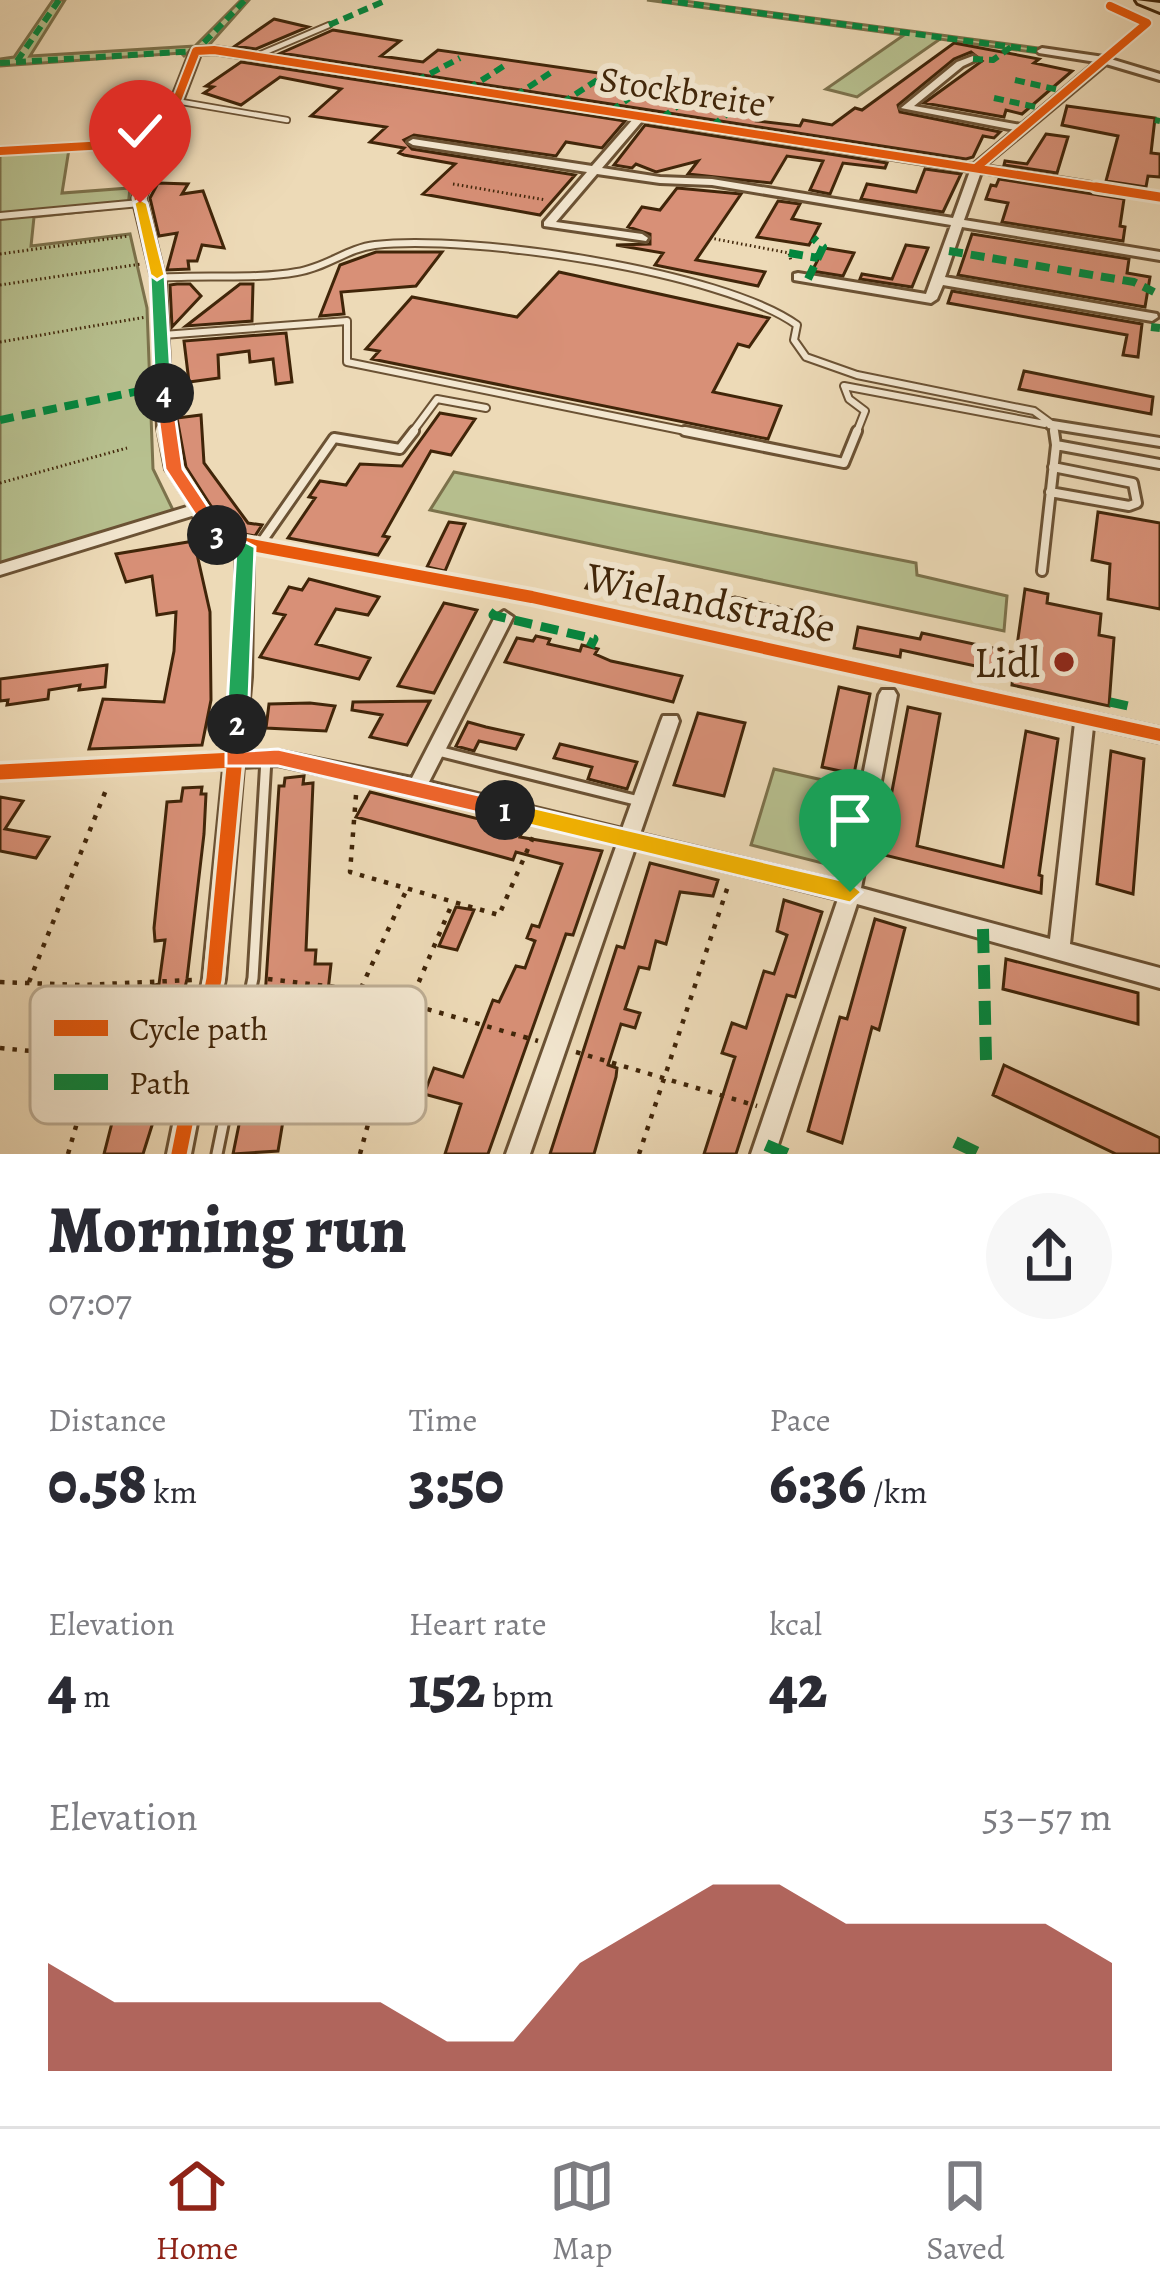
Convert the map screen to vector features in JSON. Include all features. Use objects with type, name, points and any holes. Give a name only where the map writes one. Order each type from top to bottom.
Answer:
[{"type":"main road","points":[[1144,0],[1160,8]]},
{"type":"street","name":"Stockbreite","points":[[176,101],[196,51],[256,56],[1160,196]]},
{"type":"street","points":[[1042,51],[1104,60],[1160,77]]},
{"type":"street","points":[[973,59],[905,108],[1023,128]]},
{"type":"street","points":[[798,277],[931,299],[977,166],[1104,60]]},
{"type":"street","points":[[176,101],[140,203],[156,270],[165,428],[174,469],[219,539],[251,548],[213,986]]},
{"type":"street","points":[[642,115],[548,224],[643,238]]},
{"type":"street","points":[[413,142],[712,182],[1160,256]]},
{"type":"street","points":[[938,280],[1151,322]]},
{"type":"street","points":[[1053,425],[1160,442]]},
{"type":"street","points":[[0,570],[200,508]]},
{"type":"street","name":"Wielandstraße","points":[[251,548],[532,596],[1160,735]]},
{"type":"street","points":[[416,787],[504,617]]},
{"type":"street","points":[[763,1154],[850,892],[888,695]]},
{"type":"street","points":[[1059,950],[1085,718]]},
{"type":"street","points":[[518,1154],[670,722]]},
{"type":"street","points":[[0,772],[266,758],[416,787],[850,892],[1160,978]]},
{"type":"street","points":[[179,1154],[185,1124]]},
{"type":"lane","points":[[256,56],[329,25]]},
{"type":"lane","points":[[176,101],[286,119]]},
{"type":"lane","points":[[0,151],[160,142]]},
{"type":"lane","points":[[0,215],[140,203]]},
{"type":"lane","points":[[156,270],[303,272],[371,245],[432,245],[568,260],[690,280],[750,296],[794,320],[794,340],[806,357],[857,375],[1034,412],[1053,425],[1056,445],[1042,571]]},
{"type":"lane","points":[[161,335],[347,321],[347,362],[844,463],[865,410],[849,399],[844,386],[1053,425]]},
{"type":"lane","points":[[251,548],[334,438],[400,449],[436,399],[486,408]]},
{"type":"lane","points":[[1056,445],[1160,464]]},
{"type":"lane","points":[[1050,492],[1129,506],[1137,503],[1133,483],[1053,467]]},
{"type":"lane","points":[[436,751],[640,801]]},
{"type":"lane","points":[[251,986],[266,758]]},
{"type":"lane","points":[[217,1154],[223,1124]]},
{"type":"path","points":[[453,184],[565,204]]},
{"type":"path","points":[[0,254],[147,233]]},
{"type":"path","points":[[710,238],[789,253]]},
{"type":"path","points":[[749,245],[753,238]]},
{"type":"path","points":[[789,244],[798,277]]},
{"type":"path","points":[[0,285],[156,270]]},
{"type":"path","points":[[0,342],[160,315]]},
{"type":"path","points":[[0,483],[127,448]]},
{"type":"path","points":[[28,983],[116,765]]},
{"type":"path","points":[[358,775],[350,872],[500,915],[540,819]]},
{"type":"path","points":[[639,1154],[735,867]]},
{"type":"path","points":[[363,986],[407,889]]},
{"type":"path","points":[[417,986],[453,902]]},
{"type":"path","points":[[253,978],[325,986]]},
{"type":"path","points":[[0,982],[81,985],[214,979]]},
{"type":"path","points":[[0,1048],[30,1051]]},
{"type":"path","points":[[68,1154],[77,1124]]},
{"type":"path","points":[[360,1154],[368,1124]]},
{"type":"green space","points":[[53,0],[65,0],[30,56],[195,46],[184,56],[0,66],[0,59],[14,57]]},
{"type":"green space","points":[[241,0],[249,0],[209,45],[195,46]]},
{"type":"green space","points":[[647,0],[677,0],[1098,56],[1087,60],[940,39],[857,97],[826,89],[904,35]]},
{"type":"green space","points":[[69,149],[62,193],[130,188],[128,207],[34,217],[31,246],[130,234],[147,308],[153,469],[174,512],[0,566],[0,155]]},
{"type":"green space","points":[[454,472],[916,563],[917,575],[1007,596],[1004,631],[430,510]]},
{"type":"green space","points":[[774,769],[849,786],[830,865],[751,845]]},
{"type":"building","points":[[274,19],[308,27],[256,49],[235,46]]},
{"type":"building","points":[[333,30],[400,41],[381,56],[423,62],[438,50],[772,98],[757,121],[800,126],[803,120],[832,125],[855,108],[862,110],[954,43],[1039,59],[1034,63],[1072,71],[1022,114],[1006,110],[1004,117],[924,103],[982,61],[971,52],[954,59],[898,105],[900,112],[1000,132],[994,138],[983,136],[973,157],[966,159],[281,53]]},
{"type":"building","points":[[241,62],[625,121],[602,148],[566,142],[556,156],[414,135],[404,140],[412,149],[575,175],[540,215],[423,194],[455,164],[404,155],[399,153],[404,148],[370,142],[386,127],[311,116],[341,89],[280,77],[241,105],[204,93],[213,87],[206,86]]},
{"type":"building","points":[[1067,106],[1155,118],[1151,153],[1160,154],[1160,177],[1148,176],[1146,187],[1106,181],[1118,136],[1062,125]]},
{"type":"building","points":[[645,125],[887,163],[885,168],[843,163],[830,194],[810,190],[823,161],[787,156],[771,183],[688,174],[698,161],[656,172],[636,164],[632,168],[614,165]]},
{"type":"building","points":[[1046,134],[1068,137],[1057,173],[1004,165],[1005,161],[1027,164]]},
{"type":"building","points":[[925,169],[961,174],[943,212],[861,199],[867,184],[916,192]]},
{"type":"building","points":[[999,179],[1124,199],[1123,241],[1002,222],[1008,203],[986,199]]},
{"type":"building","points":[[158,183],[188,184],[182,194],[203,191],[224,248],[202,245],[197,261],[188,261],[189,269],[167,270],[177,233],[159,236],[150,198]]},
{"type":"building","points":[[677,188],[741,194],[696,260],[765,272],[758,286],[655,265],[663,253],[616,245],[650,244],[650,234],[628,227],[642,207],[660,210]]},
{"type":"building","points":[[778,201],[800,204],[792,219],[820,224],[809,245],[757,237]]},
{"type":"building","points":[[972,234],[1129,259],[1127,273],[1150,277],[1145,307],[958,275]]},
{"type":"building","points":[[906,245],[928,248],[912,287],[860,279],[862,274],[892,279]]},
{"type":"building","points":[[824,248],[854,253],[843,276],[812,271]]},
{"type":"building","points":[[376,252],[442,252],[416,286],[341,292],[344,314],[320,316],[340,265]]},
{"type":"building","points":[[559,272],[769,318],[749,347],[738,344],[713,392],[781,406],[768,439],[372,359],[379,351],[366,349],[412,297],[517,317]]},
{"type":"building","points":[[190,284],[201,296],[172,327],[170,285]]},
{"type":"building","points":[[240,284],[253,284],[252,321],[186,326]]},
{"type":"building","points":[[952,291],[1142,324],[1138,357],[1123,355],[1127,335],[948,303]]},
{"type":"building","points":[[286,333],[292,382],[276,384],[273,359],[250,362],[249,351],[218,355],[219,378],[189,382],[184,341]]},
{"type":"building","points":[[1024,371],[1153,397],[1151,414],[1019,389]]},
{"type":"building","points":[[440,413],[475,419],[451,455],[431,451],[383,536],[389,537],[378,555],[288,538],[315,498],[309,497],[320,481],[346,485],[360,464],[402,466]]},
{"type":"building","points":[[201,415],[204,463],[248,523],[262,525],[255,536],[227,531],[186,467],[177,418]]},
{"type":"building","points":[[1098,512],[1160,523],[1160,609],[1108,599],[1110,564],[1092,560]]},
{"type":"building","points":[[449,522],[465,524],[445,571],[427,567]]},
{"type":"building","points":[[194,541],[210,612],[211,700],[202,745],[89,749],[103,699],[164,702],[174,651],[176,612],[157,615],[152,576],[126,582],[116,554]]},
{"type":"building","points":[[595,572],[831,619],[824,641],[586,588]]},
{"type":"building","points":[[309,579],[379,597],[368,615],[336,609],[316,644],[370,658],[359,679],[260,657],[285,615],[274,613],[289,587],[302,590]]},
{"type":"building","name":"Lidl","points":[[1025,589],[1048,594],[1047,603],[1101,614],[1099,635],[1114,638],[1109,706],[1012,685],[1013,674],[901,650],[900,657],[854,648],[858,627],[920,639],[922,633],[1016,653]]},
{"type":"building","points":[[444,603],[477,610],[434,693],[398,686]]},
{"type":"building","points":[[536,636],[550,639],[548,644],[580,651],[582,645],[598,649],[595,654],[611,661],[682,676],[673,702],[505,662],[517,638],[533,641]]},
{"type":"building","points":[[107,665],[105,687],[79,690],[80,685],[49,690],[48,699],[7,705],[8,700],[0,701],[0,679]]},
{"type":"building","points":[[839,687],[870,694],[854,774],[822,767]]},
{"type":"building","points":[[430,701],[407,745],[370,737],[382,715],[352,710],[353,702]]},
{"type":"building","points":[[269,704],[335,706],[326,731],[266,728]]},
{"type":"building","points":[[908,707],[940,714],[917,846],[1003,867],[1026,731],[1058,739],[1039,875],[1041,893],[880,854]]},
{"type":"building","points":[[698,713],[745,723],[724,796],[674,785]]},
{"type":"building","points":[[468,722],[523,735],[516,749],[479,741],[474,751],[456,746]]},
{"type":"building","points":[[560,744],[637,762],[627,789],[588,779],[592,767],[554,758]]},
{"type":"building","points":[[1111,751],[1144,759],[1133,894],[1097,884]]},
{"type":"building","points":[[304,776],[303,784],[313,783],[306,950],[316,950],[315,964],[331,964],[329,986],[266,986],[279,786],[284,786],[285,778]]},
{"type":"building","points":[[202,787],[201,794],[206,794],[187,979],[185,986],[151,986],[159,984],[165,940],[155,941],[154,928],[167,802],[181,801],[183,788]]},
{"type":"building","points":[[370,792],[523,830],[520,837],[602,851],[573,935],[566,934],[488,1154],[445,1154],[461,1104],[426,1095],[426,1089],[434,1068],[463,1077],[493,1000],[499,1002],[516,966],[525,968],[535,941],[527,938],[532,925],[539,927],[562,864],[516,852],[513,860],[356,817]]},
{"type":"building","points":[[0,797],[23,801],[5,829],[49,837],[36,858],[0,851]]},
{"type":"building","points":[[650,863],[718,880],[713,896],[680,892],[666,944],[656,941],[649,969],[639,967],[625,1009],[640,1013],[635,1028],[621,1024],[608,1065],[617,1068],[616,1077],[594,1154],[550,1154],[617,946],[624,948]]},
{"type":"building","points":[[784,900],[822,912],[795,997],[787,995],[736,1154],[704,1154],[735,1057],[722,1053],[732,1023],[746,1028],[764,971],[774,974],[787,935],[777,931]]},
{"type":"building","points":[[456,907],[474,910],[457,950],[439,946]]},
{"type":"building","points":[[875,919],[905,928],[879,1030],[872,1027],[842,1143],[808,1131],[840,1017],[847,1019]]},
{"type":"building","points":[[1006,959],[1138,993],[1138,1024],[1003,989]]},
{"type":"building","points":[[1004,1065],[1160,1138],[1160,1154],[1116,1154],[993,1095]]},
{"type":"building","points":[[112,1124],[152,1124],[143,1154],[104,1154]]},
{"type":"building","points":[[239,1124],[282,1124],[278,1151],[233,1154]]},
{"type":"marked path","points":[[17,61],[59,0]]},
{"type":"marked path","points":[[0,63],[196,51],[245,0]]},
{"type":"marked path","points":[[329,25],[387,0]]},
{"type":"marked path","points":[[662,0],[1042,51]]},
{"type":"marked path","points":[[973,59],[993,60],[1011,47]]},
{"type":"marked path","points":[[416,81],[460,58]]},
{"type":"marked path","points":[[468,89],[507,64]]},
{"type":"marked path","points":[[515,96],[553,71]]},
{"type":"marked path","points":[[562,103],[600,78]]},
{"type":"marked path","points":[[1015,80],[1068,92]]},
{"type":"marked path","points":[[611,111],[648,85]]},
{"type":"marked path","points":[[662,118],[696,92]]},
{"type":"marked path","points":[[994,98],[1045,109]]},
{"type":"marked path","points":[[712,126],[746,99]]},
{"type":"marked path","points":[[1155,120],[1160,121]]},
{"type":"marked path","points":[[808,279],[823,247],[813,238]]},
{"type":"marked path","points":[[949,251],[1134,282],[1154,292]]},
{"type":"marked path","points":[[789,253],[818,258]]},
{"type":"marked path","points":[[1151,327],[1160,328]]},
{"type":"marked path","points":[[0,420],[163,386]]},
{"type":"marked path","points":[[496,611],[493,615],[594,639],[590,647]]},
{"type":"marked path","points":[[1110,702],[1128,706]]},
{"type":"marked path","points":[[983,929],[986,1060]]},
{"type":"marked path","points":[[955,1142],[980,1154]]},
{"type":"marked path","points":[[766,1145],[787,1154]]},
{"type":"cycle path","points":[[977,167],[1147,23],[1110,6]]},
{"type":"cycle path","points":[[1160,197],[214,50],[196,51],[139,198],[159,281],[165,428],[174,469],[219,539],[532,597],[1160,735]]},
{"type":"cycle path","points":[[0,151],[160,142]]},
{"type":"cycle path","points":[[213,986],[242,677],[245,547]]},
{"type":"cycle path","points":[[0,772],[234,760]]},
{"type":"cycle path","points":[[179,1154],[185,1124]]},
{"type":"place","name":"Lidl","points":[[1064,662]]},
{"type":"route","points":[[140,203],[159,281],[165,428],[174,469],[219,539],[245,547],[242,677],[234,760],[278,758],[416,787],[850,892]]}]
